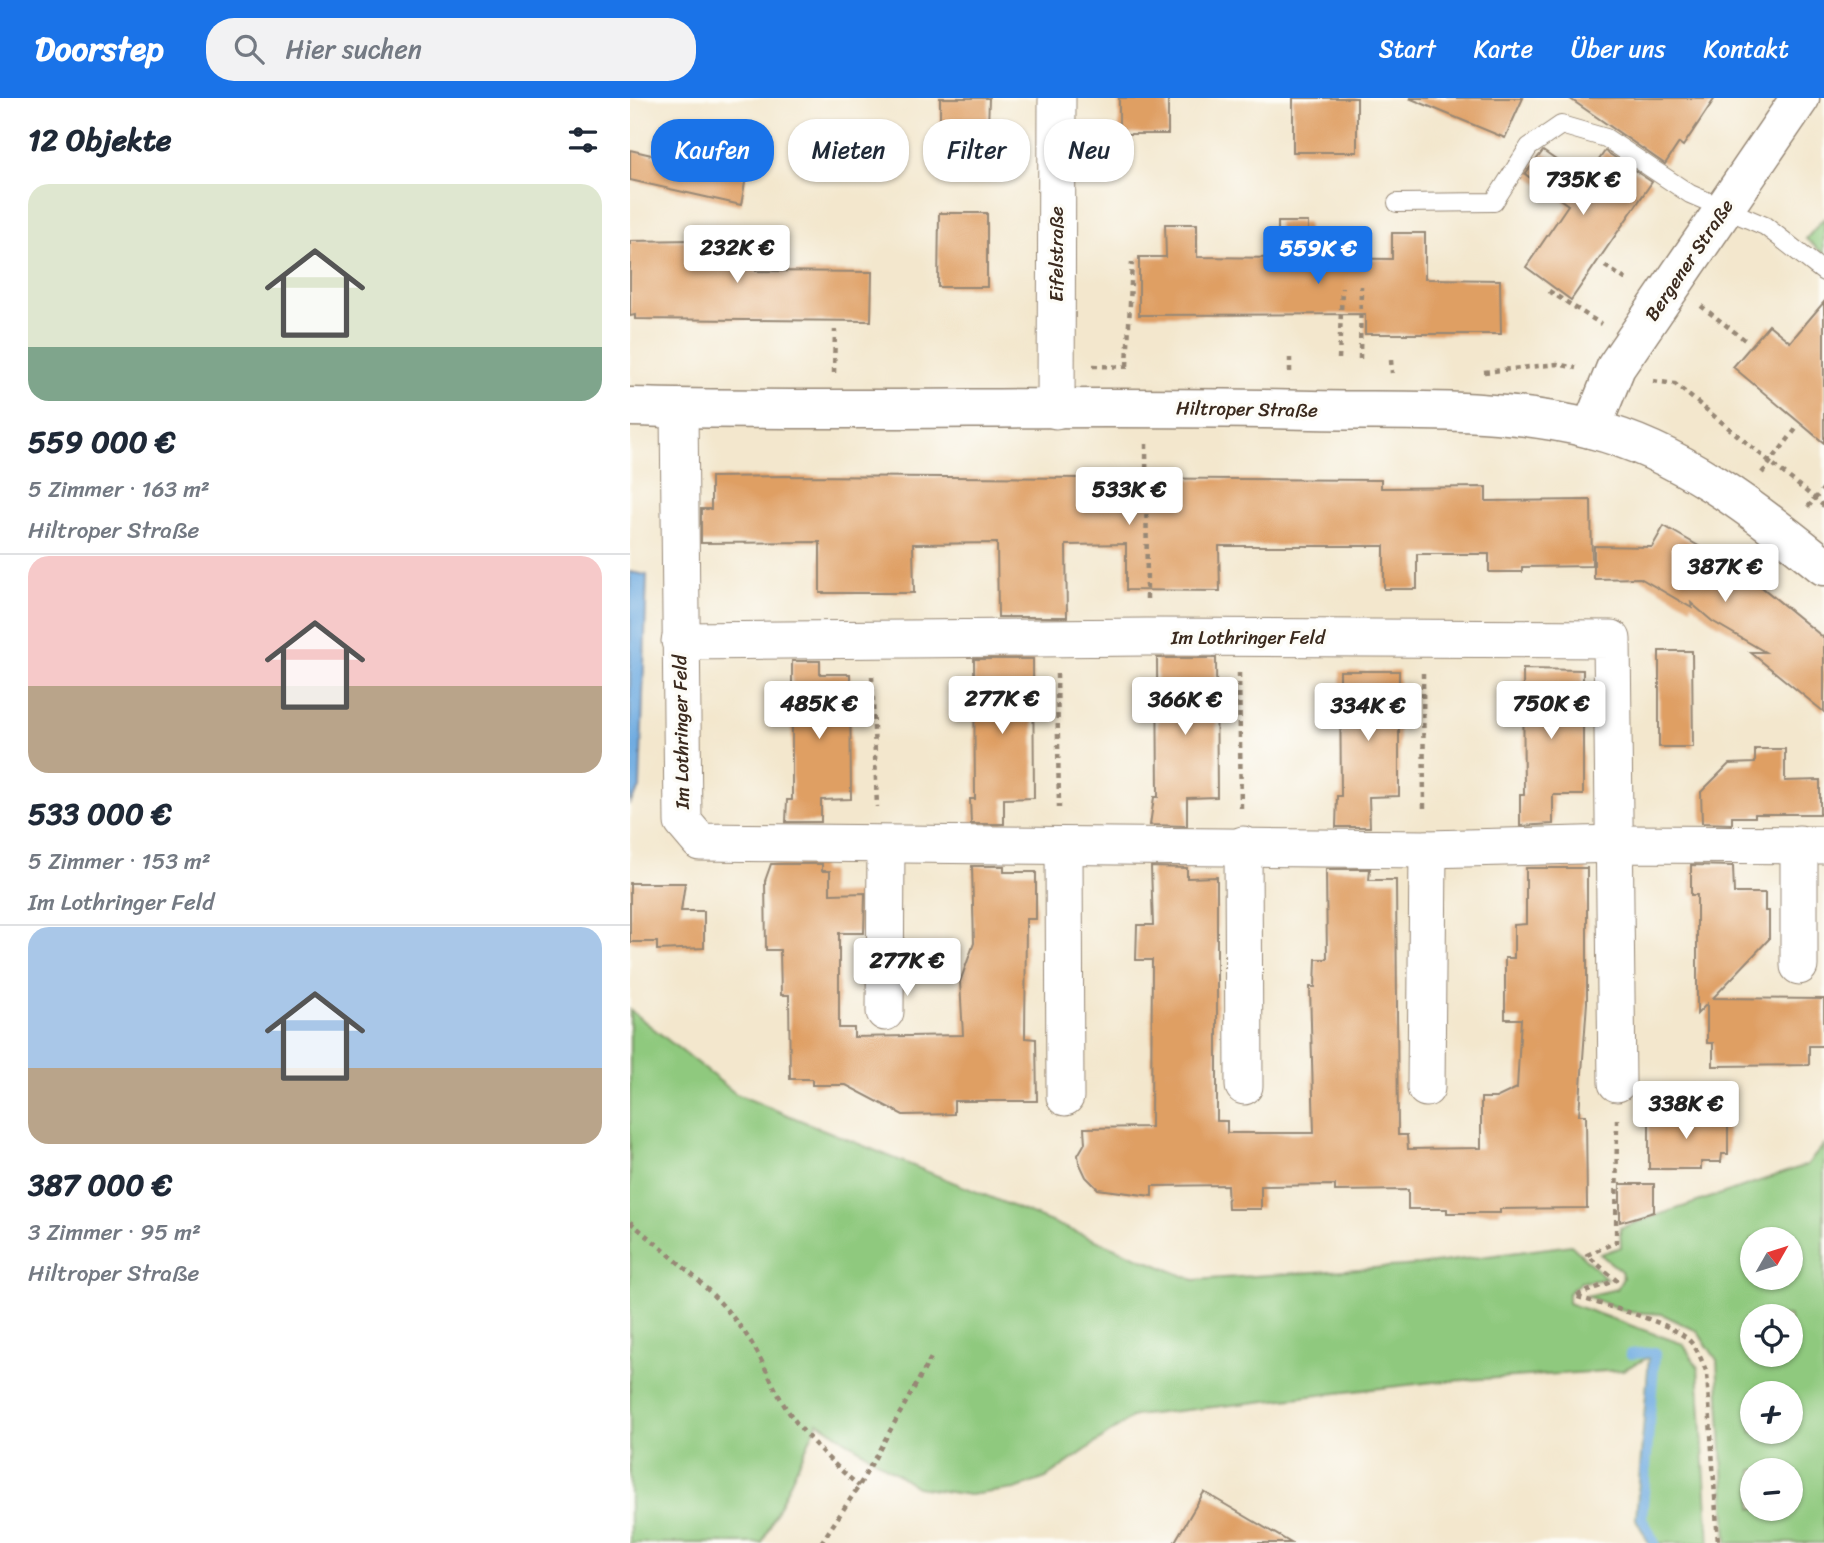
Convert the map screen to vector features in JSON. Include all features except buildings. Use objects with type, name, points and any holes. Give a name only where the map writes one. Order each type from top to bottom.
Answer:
[{"type":"street","name":"Eifelstraße","points":[[1056,410],[1057,98]]},
{"type":"street","name":"Bergener Straße","points":[[1591,429],[1616,367],[1800,98]]},
{"type":"street","name":"Hiltroper Straße","points":[[630,407],[1056,410],[1173,408],[1465,414],[1591,429],[1663,455],[1740,501],[1824,566]]},
{"type":"street","name":"Im Lothringer Feld","points":[[679,408],[682,822],[700,842],[1064,848],[1243,845],[1428,849],[1616,844],[1812,845],[1799,966]]},
{"type":"street","name":"Im Lothringer Feld","points":[[680,641],[1147,637],[1612,639],[1618,1083]]},
{"type":"street","points":[[885,1012],[886,845]]},
{"type":"street","points":[[1243,845],[1244,1086]]},
{"type":"street","points":[[1064,848],[1065,1097]]},
{"type":"street","points":[[1426,1088],[1428,849]]},
{"type":"lane","points":[[1396,203],[1494,202],[1529,147],[1561,125],[1606,138],[1690,194],[1765,226],[1824,272]]},
{"type":"path","points":[[1127,366],[1132,262]]},
{"type":"path","points":[[1672,284],[1745,340]]},
{"type":"path","points":[[1360,286],[1360,359]]},
{"type":"path","points":[[1339,359],[1342,288]]},
{"type":"path","points":[[1549,291],[1611,331]]},
{"type":"path","points":[[834,356],[835,330]]},
{"type":"path","points":[[1391,360],[1392,377]]},
{"type":"path","points":[[1505,370],[1557,364]]},
{"type":"path","points":[[1675,384],[1824,506]]},
{"type":"path","points":[[1770,462],[1796,429]]},
{"type":"path","points":[[1146,443],[1147,637]]},
{"type":"path","points":[[1815,498],[1824,488]]},
{"type":"path","points":[[1239,637],[1243,845]]},
{"type":"path","points":[[1423,637],[1422,792],[1428,849]]},
{"type":"path","points":[[1057,638],[1057,795],[1064,848]]},
{"type":"path","points":[[871,640],[874,796],[886,845]]},
{"type":"path","points":[[1618,1083],[1616,1241],[1587,1255],[1616,1280],[1575,1296],[1665,1326],[1685,1336],[1697,1350],[1707,1373],[1718,1543]]},
{"type":"path","points":[[630,1222],[692,1274],[723,1306],[751,1341],[785,1407],[807,1436],[859,1486]]},
{"type":"path","points":[[821,1543],[859,1486],[932,1356]]},
{"type":"green space","points":[[1824,218],[1824,254],[1806,239]]},
{"type":"green space","points":[[630,1010],[736,1094],[1194,1280],[1419,1265],[1571,1245],[1607,1279],[1581,1282],[1568,1293],[1568,1303],[1683,1344],[1698,1367],[1709,1543],[1649,1543],[1636,1519],[1649,1357],[1623,1370],[1434,1382],[1134,1416],[1046,1478],[1015,1489],[969,1495],[917,1487],[818,1422],[762,1543],[630,1543]]},
{"type":"green space","points":[[1824,1145],[1824,1543],[1727,1543],[1717,1360],[1697,1331],[1662,1314],[1628,1312],[1586,1296],[1617,1289],[1623,1278],[1621,1271],[1600,1254],[1621,1247],[1620,1228],[1807,1165]]},
{"type":"water","points":[[630,572],[647,575],[640,788],[630,803]]},
{"type":"waterway","points":[[1630,1354],[1655,1352],[1642,1518],[1655,1543]]}]
